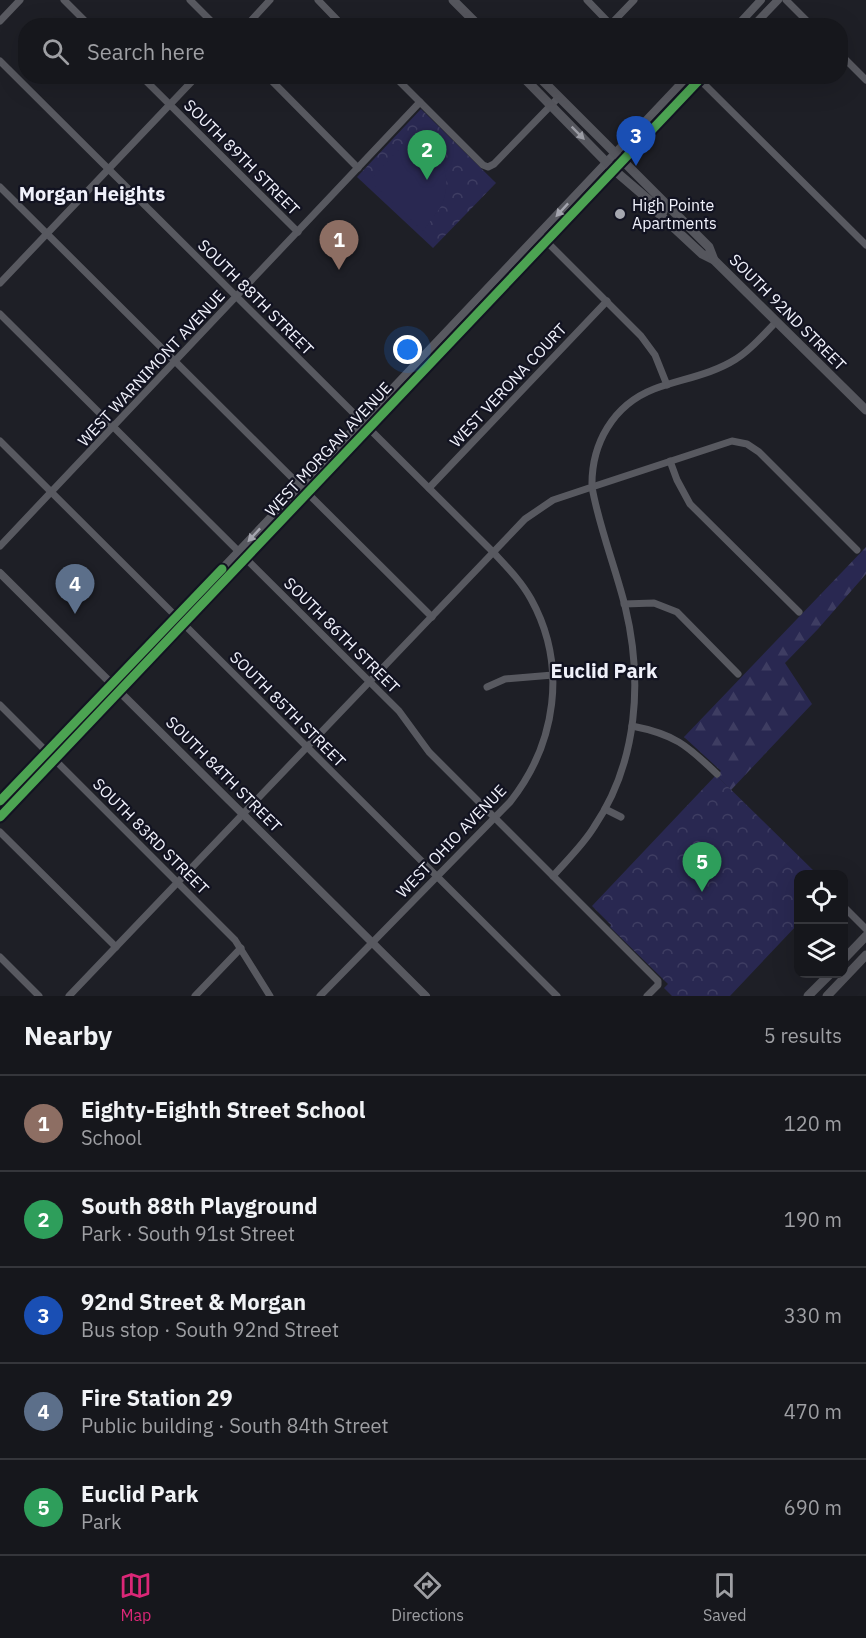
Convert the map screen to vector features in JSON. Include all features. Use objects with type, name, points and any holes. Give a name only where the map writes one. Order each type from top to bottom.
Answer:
[{"type":"main road","points":[[453,0],[471,18]]},
{"type":"main road","name":"SOUTH 92ND STREET","points":[[529,84],[611,166],[663,212],[659,214],[702,254],[714,260],[866,410]]},
{"type":"main road","name":"SOUTH 92ND STREET","points":[[546,84],[709,248],[714,260]]},
{"type":"main road","points":[[848,954],[866,936]]},
{"type":"main road","points":[[827,996],[866,955]]},
{"type":"main road","points":[[808,996],[826,978]]},
{"type":"street","points":[[0,21],[20,0]]},
{"type":"street","points":[[64,0],[82,18]]},
{"type":"street","points":[[190,0],[208,18]]},
{"type":"street","points":[[253,18],[270,0]]},
{"type":"street","points":[[318,0],[335,18]]},
{"type":"street","points":[[587,0],[605,18]]},
{"type":"street","points":[[618,18],[634,0]]},
{"type":"street","points":[[744,18],[761,0]]},
{"type":"street","points":[[761,18],[778,0]]},
{"type":"street","points":[[786,0],[804,18]]},
{"type":"street","name":"SOUTH 88TH STREET","points":[[0,61],[18,79]]},
{"type":"street","points":[[848,62],[866,80]]},
{"type":"street","name":"SOUTH 88TH STREET","points":[[23,84],[493,552]]},
{"type":"street","name":"SOUTH 89TH STREET","points":[[149,84],[298,232]]},
{"type":"street","points":[[0,283],[189,84]]},
{"type":"street","points":[[275,84],[358,168]]},
{"type":"street","points":[[402,84],[483,165],[488,167],[494,164],[559,97]]},
{"type":"street","name":"WEST MORGAN AVENUE","points":[[619,158],[644,123],[681,84]]},
{"type":"street","name":"WEST MORGAN AVENUE","points":[[0,817],[307,494],[448,330],[581,190],[651,130],[694,84]]},
{"type":"street","points":[[706,84],[866,245]]},
{"type":"street","name":"WEST WARNIMONT AVENUE","points":[[0,546],[420,102]]},
{"type":"street","points":[[644,123],[651,130]]},
{"type":"street","name":"WEST MORGAN AVENUE","points":[[0,801],[300,486],[455,337],[588,197],[611,166]]},
{"type":"street","points":[[0,187],[432,617]]},
{"type":"street","points":[[581,190],[588,197]]},
{"type":"street","points":[[539,234],[641,336],[655,355],[667,385]]},
{"type":"street","name":"WEST VERONA COURT","points":[[429,488],[606,301]]},
{"type":"street","name":"SOUTH 86TH STREET","points":[[0,315],[399,711],[429,752],[658,981],[658,985],[647,996]]},
{"type":"street","points":[[553,876],[582,843],[605,809],[622,768],[636,699],[633,643],[592,486],[597,449],[611,420],[622,408],[640,396],[716,369],[735,359],[748,350],[776,322]]},
{"type":"street","points":[[448,330],[455,337]]},
{"type":"street","name":"SOUTH 85TH STREET","points":[[0,441],[557,996]]},
{"type":"street","points":[[69,996],[493,552],[534,512],[553,500],[732,441],[747,444],[759,452],[857,550]]},
{"type":"street","points":[[670,461],[690,504],[799,612]]},
{"type":"street","name":"WEST OHIO AVENUE","points":[[320,996],[521,789],[537,759],[550,723],[553,701],[551,655],[545,632],[531,598],[521,583],[493,552]]},
{"type":"street","name":"SOUTH 84TH STREET","points":[[0,573],[426,996]]},
{"type":"street","points":[[624,604],[654,603],[677,612],[738,674]]},
{"type":"street","points":[[487,687],[505,679],[553,675]]},
{"type":"street","name":"SOUTH 83RD STREET","points":[[0,705],[235,940],[270,996]]},
{"type":"street","points":[[632,726],[656,731],[680,741],[717,774]]},
{"type":"street","points":[[605,809],[621,817]]},
{"type":"street","points":[[0,832],[116,947]]},
{"type":"street","points":[[848,912],[866,929]]},
{"type":"street","points":[[195,996],[241,948]]},
{"type":"street","points":[[0,957],[39,996]]},
{"type":"green space","points":[[421,109],[496,183],[433,248],[357,177]]},
{"type":"green space","points":[[418,129],[439,155],[446,176],[445,197],[423,231],[372,183],[372,178]]},
{"type":"green space","points":[[866,547],[866,574],[785,663],[812,704],[731,790],[716,775],[721,771],[684,737]]},
{"type":"green space","points":[[716,775],[813,870],[794,870],[794,928],[730,996],[672,996],[664,988],[668,984],[592,906]]},
{"type":"cycle path","points":[[0,817],[695,84]]},
{"type":"cycle path","points":[[0,801],[222,569]]},
{"type":"place","name":"92nd Street & Morgan","points":[[636,166]]},
{"type":"place","name":"South 88th Playground","points":[[427,180]]},
{"type":"place","name":"High Pointe Apartments","points":[[620,214]]},
{"type":"place","name":"Eighty-Eighth Street School","points":[[339,270]]},
{"type":"place","name":"Fire Station 29","points":[[75,614]]},
{"type":"place","name":"Euclid Park","points":[[702,892]]},
{"type":"district","name":"Morgan Heights","points":[[92,193]]},
{"type":"district","name":"Euclid Park","points":[[604,670]]}]
